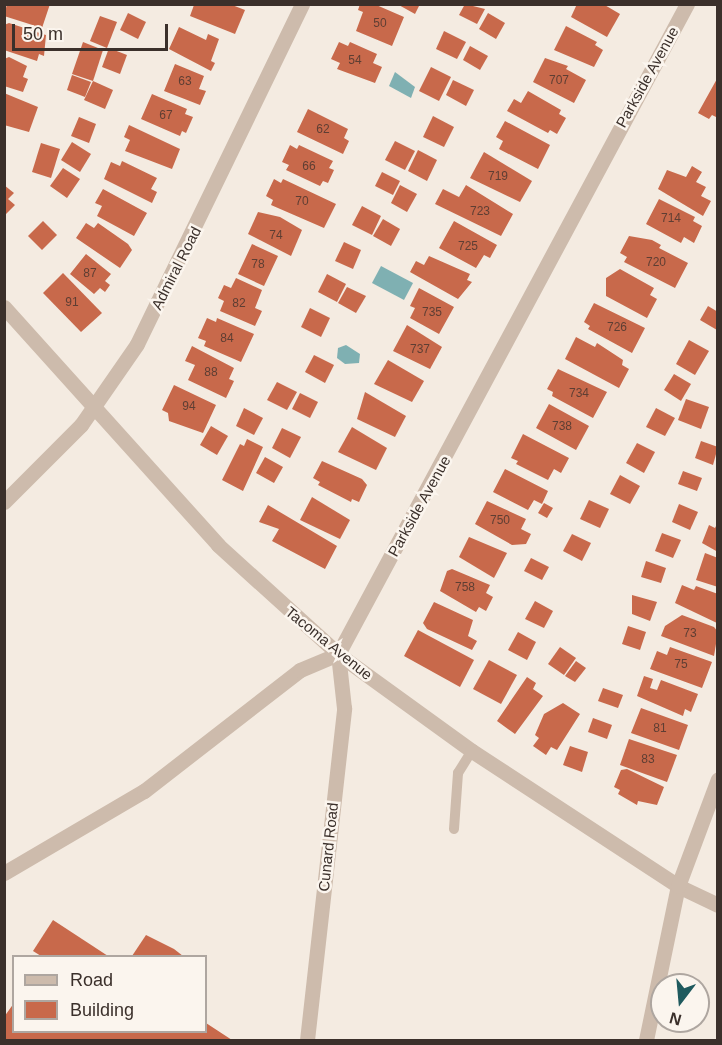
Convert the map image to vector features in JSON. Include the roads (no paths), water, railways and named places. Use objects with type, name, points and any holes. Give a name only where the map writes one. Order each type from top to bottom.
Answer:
[{"type":"street","name":"Admiral Road","points":[[4,502],[52,457],[94,408],[137,344],[177,269],[302,4]]},
{"type":"street","name":"Parkside Avenue","points":[[338,654],[687,4]]},
{"type":"street","name":"Tacoma Avenue","points":[[4,306],[218,546],[338,654],[472,751],[678,886],[717,905]]},
{"type":"street","points":[[4,873],[144,791],[300,670],[338,654]]},
{"type":"street","name":"Cunard Road","points":[[307,1041],[344,708],[338,654]]},
{"type":"street","points":[[646,1041],[678,886],[717,779]]},
{"type":"lane","points":[[454,829],[458,773],[472,751]]},
{"type":"water","points":[[395,72],[415,87],[411,98],[389,86]]},
{"type":"water","points":[[381,266],[413,283],[404,300],[372,283]]},
{"type":"water","points":[[346,345],[360,354],[359,363],[345,364],[337,358],[338,348]]}]
